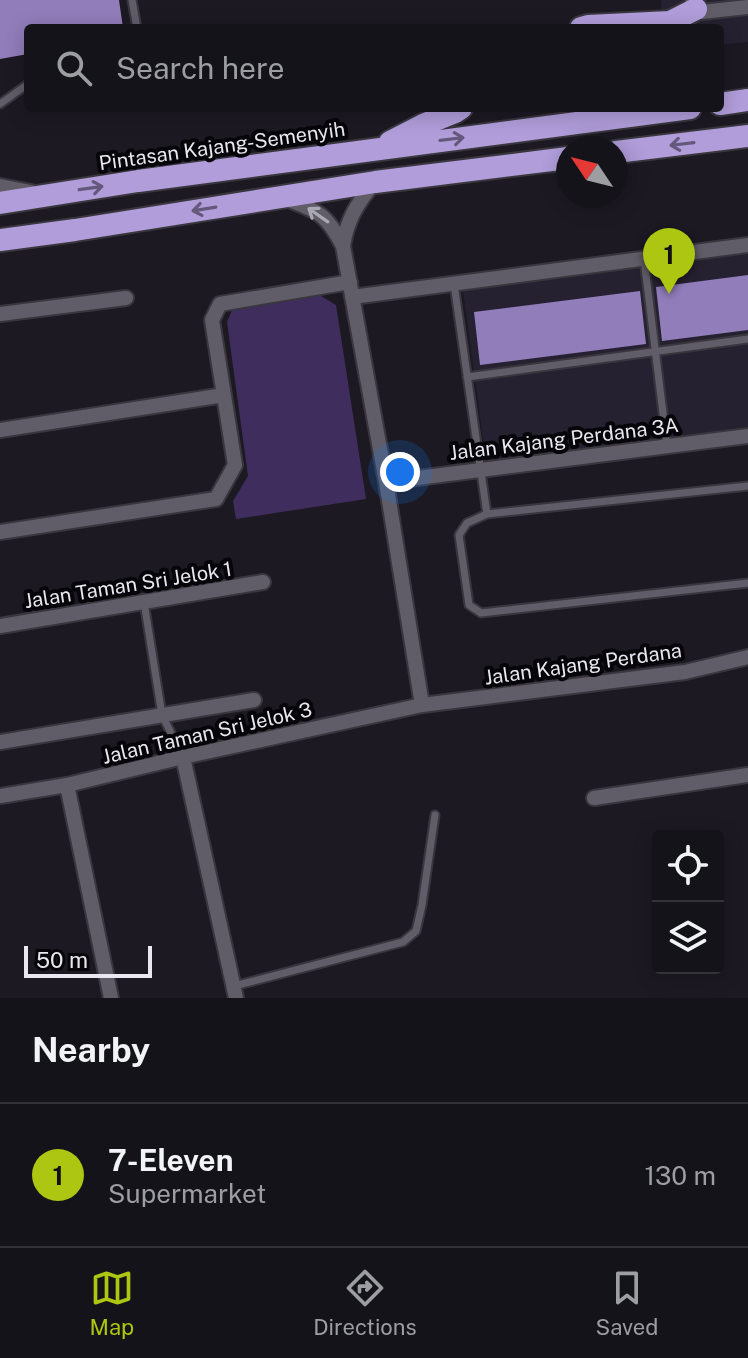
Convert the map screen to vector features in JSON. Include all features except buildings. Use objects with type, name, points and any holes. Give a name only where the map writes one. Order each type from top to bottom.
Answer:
[{"type":"highway","points":[[629,24],[670,22],[693,4]]},
{"type":"highway","points":[[724,103],[748,100]]},
{"type":"highway","points":[[374,149],[455,112]]},
{"type":"highway","name":"Pintasan Kajang-Semenyih","points":[[0,203],[659,112]]},
{"type":"highway","points":[[628,151],[748,136]]},
{"type":"highway","points":[[0,240],[375,182],[556,159]]},
{"type":"street","points":[[693,4],[702,12],[748,7]]},
{"type":"street","points":[[343,246],[352,213],[375,182]]},
{"type":"street","points":[[0,186],[44,195]]},
{"type":"street","points":[[281,197],[321,214],[333,226],[343,246],[422,705]]},
{"type":"street","points":[[0,532],[216,499],[235,465],[212,320],[220,304],[351,289],[454,284],[748,245]]},
{"type":"street","points":[[0,314],[126,298]]},
{"type":"street","points":[[0,430],[224,395]]},
{"type":"street","name":"Jalan Kajang Perdana 3A","points":[[386,482],[748,436]]},
{"type":"street","name":"Jalan Taman Sri Jelok 1","points":[[0,626],[263,582]]},
{"type":"street","name":"Jalan Kajang Perdana","points":[[422,705],[685,672],[748,657]]},
{"type":"street","name":"Jalan Taman Sri Jelok 3","points":[[0,742],[254,700]]},
{"type":"street","name":"Jalan Taman Sri Jelok 3","points":[[0,796],[67,785],[422,705]]},
{"type":"street","points":[[183,757],[235,992]]},
{"type":"street","points":[[594,798],[748,775]]},
{"type":"street","points":[[67,785],[111,998]]},
{"type":"lane","points":[[132,0],[136,24]]},
{"type":"lane","points":[[0,104],[24,87]]},
{"type":"lane","points":[[644,259],[667,446]]},
{"type":"lane","points":[[454,284],[487,514]]},
{"type":"lane","points":[[467,377],[748,339]]},
{"type":"lane","points":[[748,486],[487,514],[467,523],[459,535],[469,605],[481,613],[748,583]]},
{"type":"lane","points":[[144,602],[162,715],[183,757]]},
{"type":"lane","points":[[235,992],[403,942],[416,931],[435,815]]},
{"type":"shaded area","points":[[661,0],[748,0],[748,42],[724,45],[724,24],[662,24]]},
{"type":"shaded area","points":[[748,253],[748,427],[486,461],[463,290]]},
{"type":"shaded area","points":[[316,293],[336,305],[366,499],[236,519],[233,501],[248,476],[227,322],[233,308]]},
{"type":"place","name":"7-Eleven","points":[[669,294]]}]
